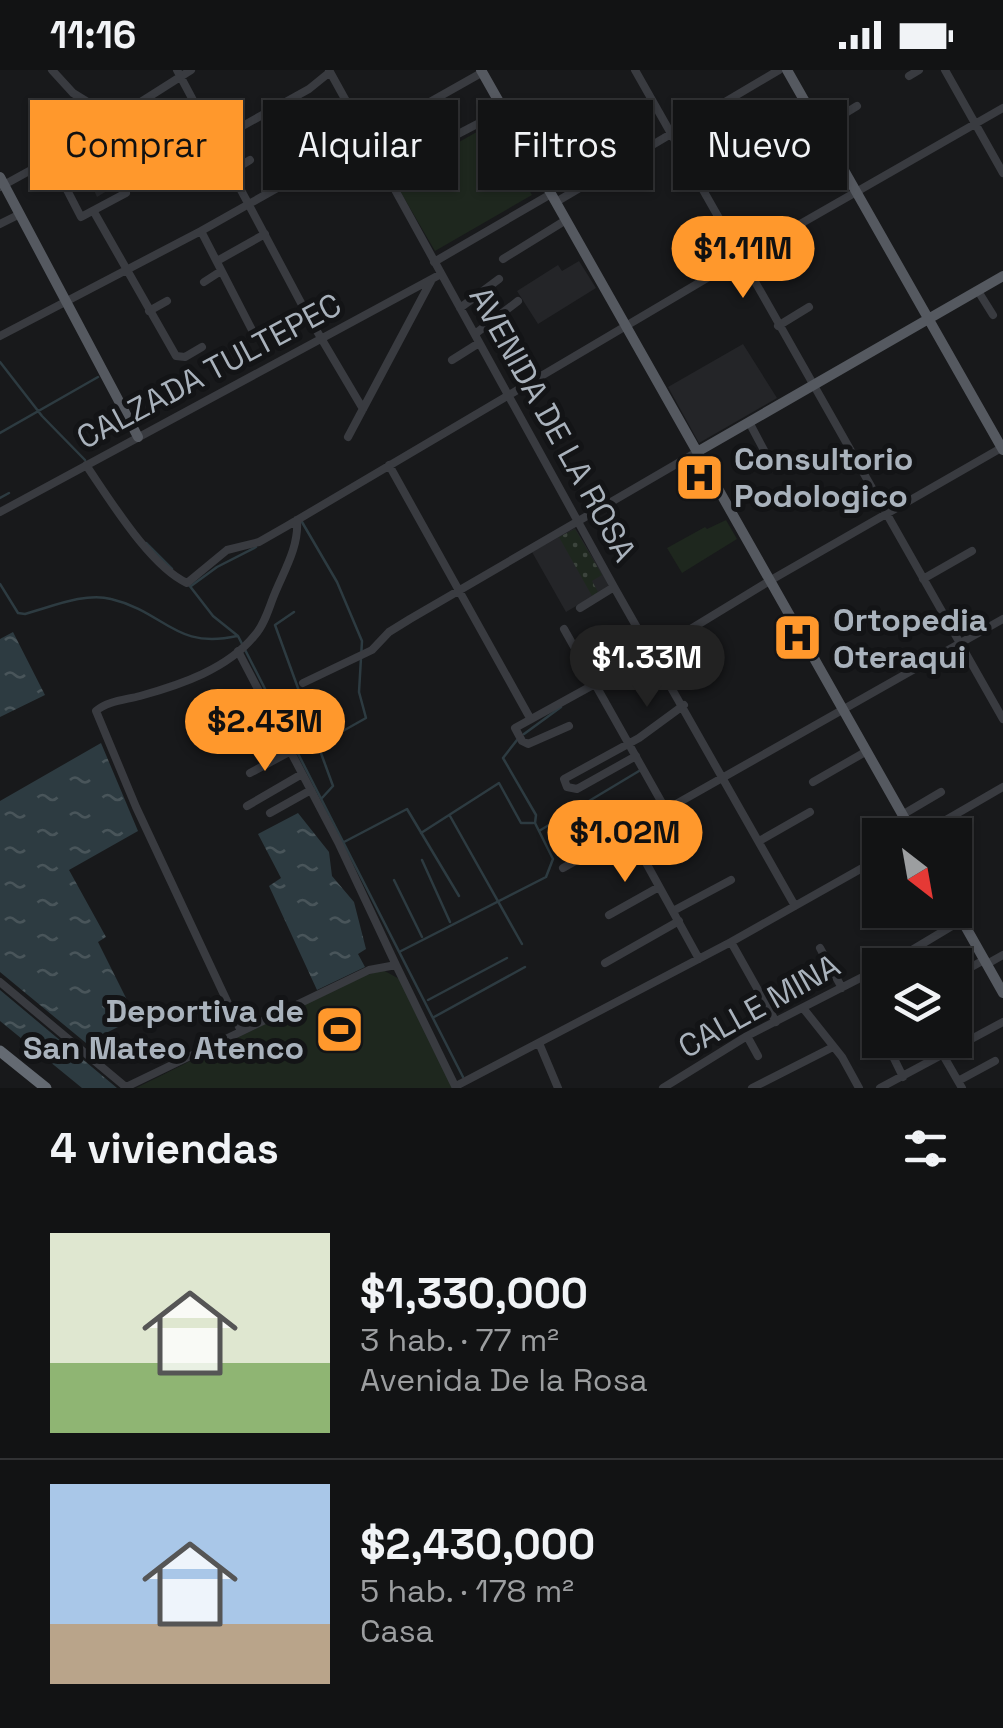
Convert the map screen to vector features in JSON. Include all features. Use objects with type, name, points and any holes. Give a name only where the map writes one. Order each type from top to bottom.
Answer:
[{"type":"highway","points":[[0,1050],[46,1088]]},
{"type":"highway","points":[[0,1059],[36,1088]]},
{"type":"main road","points":[[788,70],[805,100]]},
{"type":"main road","points":[[483,71],[499,100]]},
{"type":"main road","points":[[847,173],[1002,448]]},
{"type":"main road","points":[[1,183],[68,300],[138,437]]},
{"type":"main road","points":[[549,190],[904,818]]},
{"type":"main road","points":[[696,452],[1003,276]]},
{"type":"main road","points":[[966,928],[1003,994]]},
{"type":"street","points":[[52,70],[84,100]]},
{"type":"street","points":[[141,100],[179,73],[191,70]]},
{"type":"street","points":[[635,70],[1003,719]]},
{"type":"street","points":[[434,262],[670,135],[779,70]]},
{"type":"street","points":[[909,76],[919,70]]},
{"type":"street","points":[[945,70],[1003,174]]},
{"type":"street","points":[[243,125],[308,88],[329,71]]},
{"type":"street","name":"AVENIDA DE LA ROSA","points":[[329,71],[345,100]]},
{"type":"street","points":[[435,100],[483,71]]},
{"type":"street","points":[[179,73],[194,100]]},
{"type":"street","points":[[847,112],[856,106]]},
{"type":"street","points":[[86,465],[133,534],[184,584],[227,550],[248,545],[297,520],[1003,108]]},
{"type":"street","points":[[243,164],[250,160]]},
{"type":"street","points":[[1,183],[30,169]]},
{"type":"street","points":[[67,190],[84,217],[126,194]]},
{"type":"street","points":[[241,190],[320,340],[362,409]]},
{"type":"street","points":[[0,336],[273,190]]},
{"type":"street","name":"AVENIDA DE LA ROSA","points":[[395,190],[795,906]]},
{"type":"street","points":[[94,212],[179,357],[202,346]]},
{"type":"street","points":[[0,224],[20,214]]},
{"type":"street","points":[[503,259],[566,220]]},
{"type":"street","points":[[201,231],[253,332]]},
{"type":"street","points":[[217,261],[264,234]]},
{"type":"street","points":[[204,282],[222,271]]},
{"type":"street","name":"CALZADA TULTEPEC","points":[[0,512],[441,274]]},
{"type":"street","points":[[460,308],[499,279]]},
{"type":"street","points":[[348,437],[430,280]]},
{"type":"street","points":[[978,292],[994,315]]},
{"type":"street","points":[[149,311],[167,301]]},
{"type":"street","points":[[452,360],[518,301]]},
{"type":"street","points":[[778,326],[809,308]]},
{"type":"street","points":[[749,422],[774,468]]},
{"type":"street","points":[[569,726],[528,744],[522,742],[515,728],[1002,448]]},
{"type":"street","points":[[303,683],[363,653],[459,590],[696,452]]},
{"type":"street","points":[[389,465],[530,718]]},
{"type":"street","points":[[241,1031],[129,793],[96,713],[102,706],[208,671],[226,662],[251,640],[289,561],[296,541],[297,520]]},
{"type":"street","points":[[923,579],[972,551]]},
{"type":"street","points":[[580,608],[614,587]]},
{"type":"street","points":[[563,868],[1003,618]]},
{"type":"street","points":[[564,629],[666,810]]},
{"type":"street","points":[[240,649],[396,965],[460,1084],[731,942],[862,868]]},
{"type":"street","points":[[636,756],[578,789],[567,787],[564,780],[629,744],[684,705]]},
{"type":"street","points":[[250,773],[291,751]]},
{"type":"street","points":[[813,782],[866,751]]},
{"type":"street","points":[[606,756],[615,769]]},
{"type":"street","points":[[247,806],[302,774]]},
{"type":"street","points":[[947,818],[1003,787]]},
{"type":"street","points":[[270,813],[310,790]]},
{"type":"street","points":[[902,815],[942,792]]},
{"type":"street","points":[[761,840],[810,812]]},
{"type":"street","points":[[628,830],[699,959]]},
{"type":"street","points":[[673,912],[731,880]]},
{"type":"street","points":[[610,915],[659,887]]},
{"type":"street","points":[[605,963],[679,921]]},
{"type":"street","name":"CALLE MINA","points":[[915,948],[949,928]]},
{"type":"street","points":[[731,942],[776,1022]]},
{"type":"street","points":[[820,948],[842,988]]},
{"type":"street","points":[[972,968],[1003,956]]},
{"type":"street","points":[[0,982],[126,1088],[369,970],[396,965]]},
{"type":"street","name":"CALLE MINA","points":[[663,1088],[747,1036],[862,977]]},
{"type":"street","points":[[803,1008],[842,1056],[859,1088]]},
{"type":"street","points":[[972,1039],[1003,1022]]},
{"type":"street","points":[[747,1036],[758,1056]]},
{"type":"street","points":[[539,1043],[558,1088]]},
{"type":"street","points":[[752,1088],[833,1047]]},
{"type":"street","points":[[894,1058],[903,1077]]},
{"type":"street","points":[[880,1088],[938,1058]]},
{"type":"street","points":[[945,1058],[960,1085],[995,1060]]},
{"type":"shaded area","points":[[478,131],[478,190],[529,190],[532,195],[435,251],[399,190],[458,190],[458,143]]},
{"type":"shaded area","points":[[579,261],[596,288],[538,324],[517,291],[558,265],[562,271]]},
{"type":"shaded area","points":[[743,344],[777,398],[699,443],[668,387]]},
{"type":"shaded area","points":[[726,520],[737,539],[682,573],[667,548]]},
{"type":"shaded area","points":[[575,528],[610,586],[566,612],[532,552]]},
{"type":"shaded area","points":[[575,529],[602,575],[592,581],[598,592],[592,596],[559,537]]},
{"type":"shaded area","name":"Deportiva de San Mateo Atenco","points":[[383,970],[403,981],[453,1088],[136,1088],[360,977]]},
{"type":"water","points":[[13,632],[45,695],[0,717],[0,639]]},
{"type":"water","points":[[101,743],[138,831],[69,870],[106,937],[98,942],[136,1018],[86,1043],[0,972],[0,801]]},
{"type":"water","points":[[298,813],[329,852],[332,876],[354,902],[366,949],[358,954],[365,967],[317,990],[269,886],[281,878],[258,834]]},
{"type":"water","points":[[0,990],[117,1088],[82,1088],[0,1021]]},
{"type":"waterway","points":[[0,362],[42,416],[85,460]]},
{"type":"waterway","points":[[0,433],[98,377]]},
{"type":"waterway","points":[[0,498],[9,493]]},
{"type":"waterway","points":[[302,522],[337,582],[362,641],[359,692],[366,718],[318,745],[333,786],[322,798]]},
{"type":"waterway","points":[[146,543],[172,569]]},
{"type":"waterway","points":[[191,586],[256,547]]},
{"type":"waterway","points":[[0,584],[18,613],[101,597],[130,605],[184,634],[216,639],[237,636]]},
{"type":"waterway","points":[[189,585],[213,616],[238,636],[463,1077]]},
{"type":"waterway","points":[[294,612],[275,625],[318,743]]},
{"type":"waterway","points":[[524,734],[561,707]]},
{"type":"waterway","points":[[401,951],[546,877],[553,859],[535,823],[536,815],[503,758],[517,740]]},
{"type":"waterway","points":[[539,831],[639,771]]},
{"type":"waterway","points":[[421,833],[499,783],[521,823],[533,823]]},
{"type":"waterway","points":[[344,842],[407,809],[459,896]]},
{"type":"waterway","points":[[450,816],[522,944]]},
{"type":"waterway","points":[[422,860],[450,922]]},
{"type":"waterway","points":[[394,880],[422,937]]},
{"type":"waterway","points":[[428,1000],[507,958]]},
{"type":"waterway","points":[[434,1017],[525,967]]},
{"type":"place","name":"Consultorio Podologico","points":[[699,477]]},
{"type":"place","name":"Ortopedia Oteraqui","points":[[798,638]]},
{"type":"place","name":"Deportiva de San Mateo Atenco","points":[[339,1029]]}]
